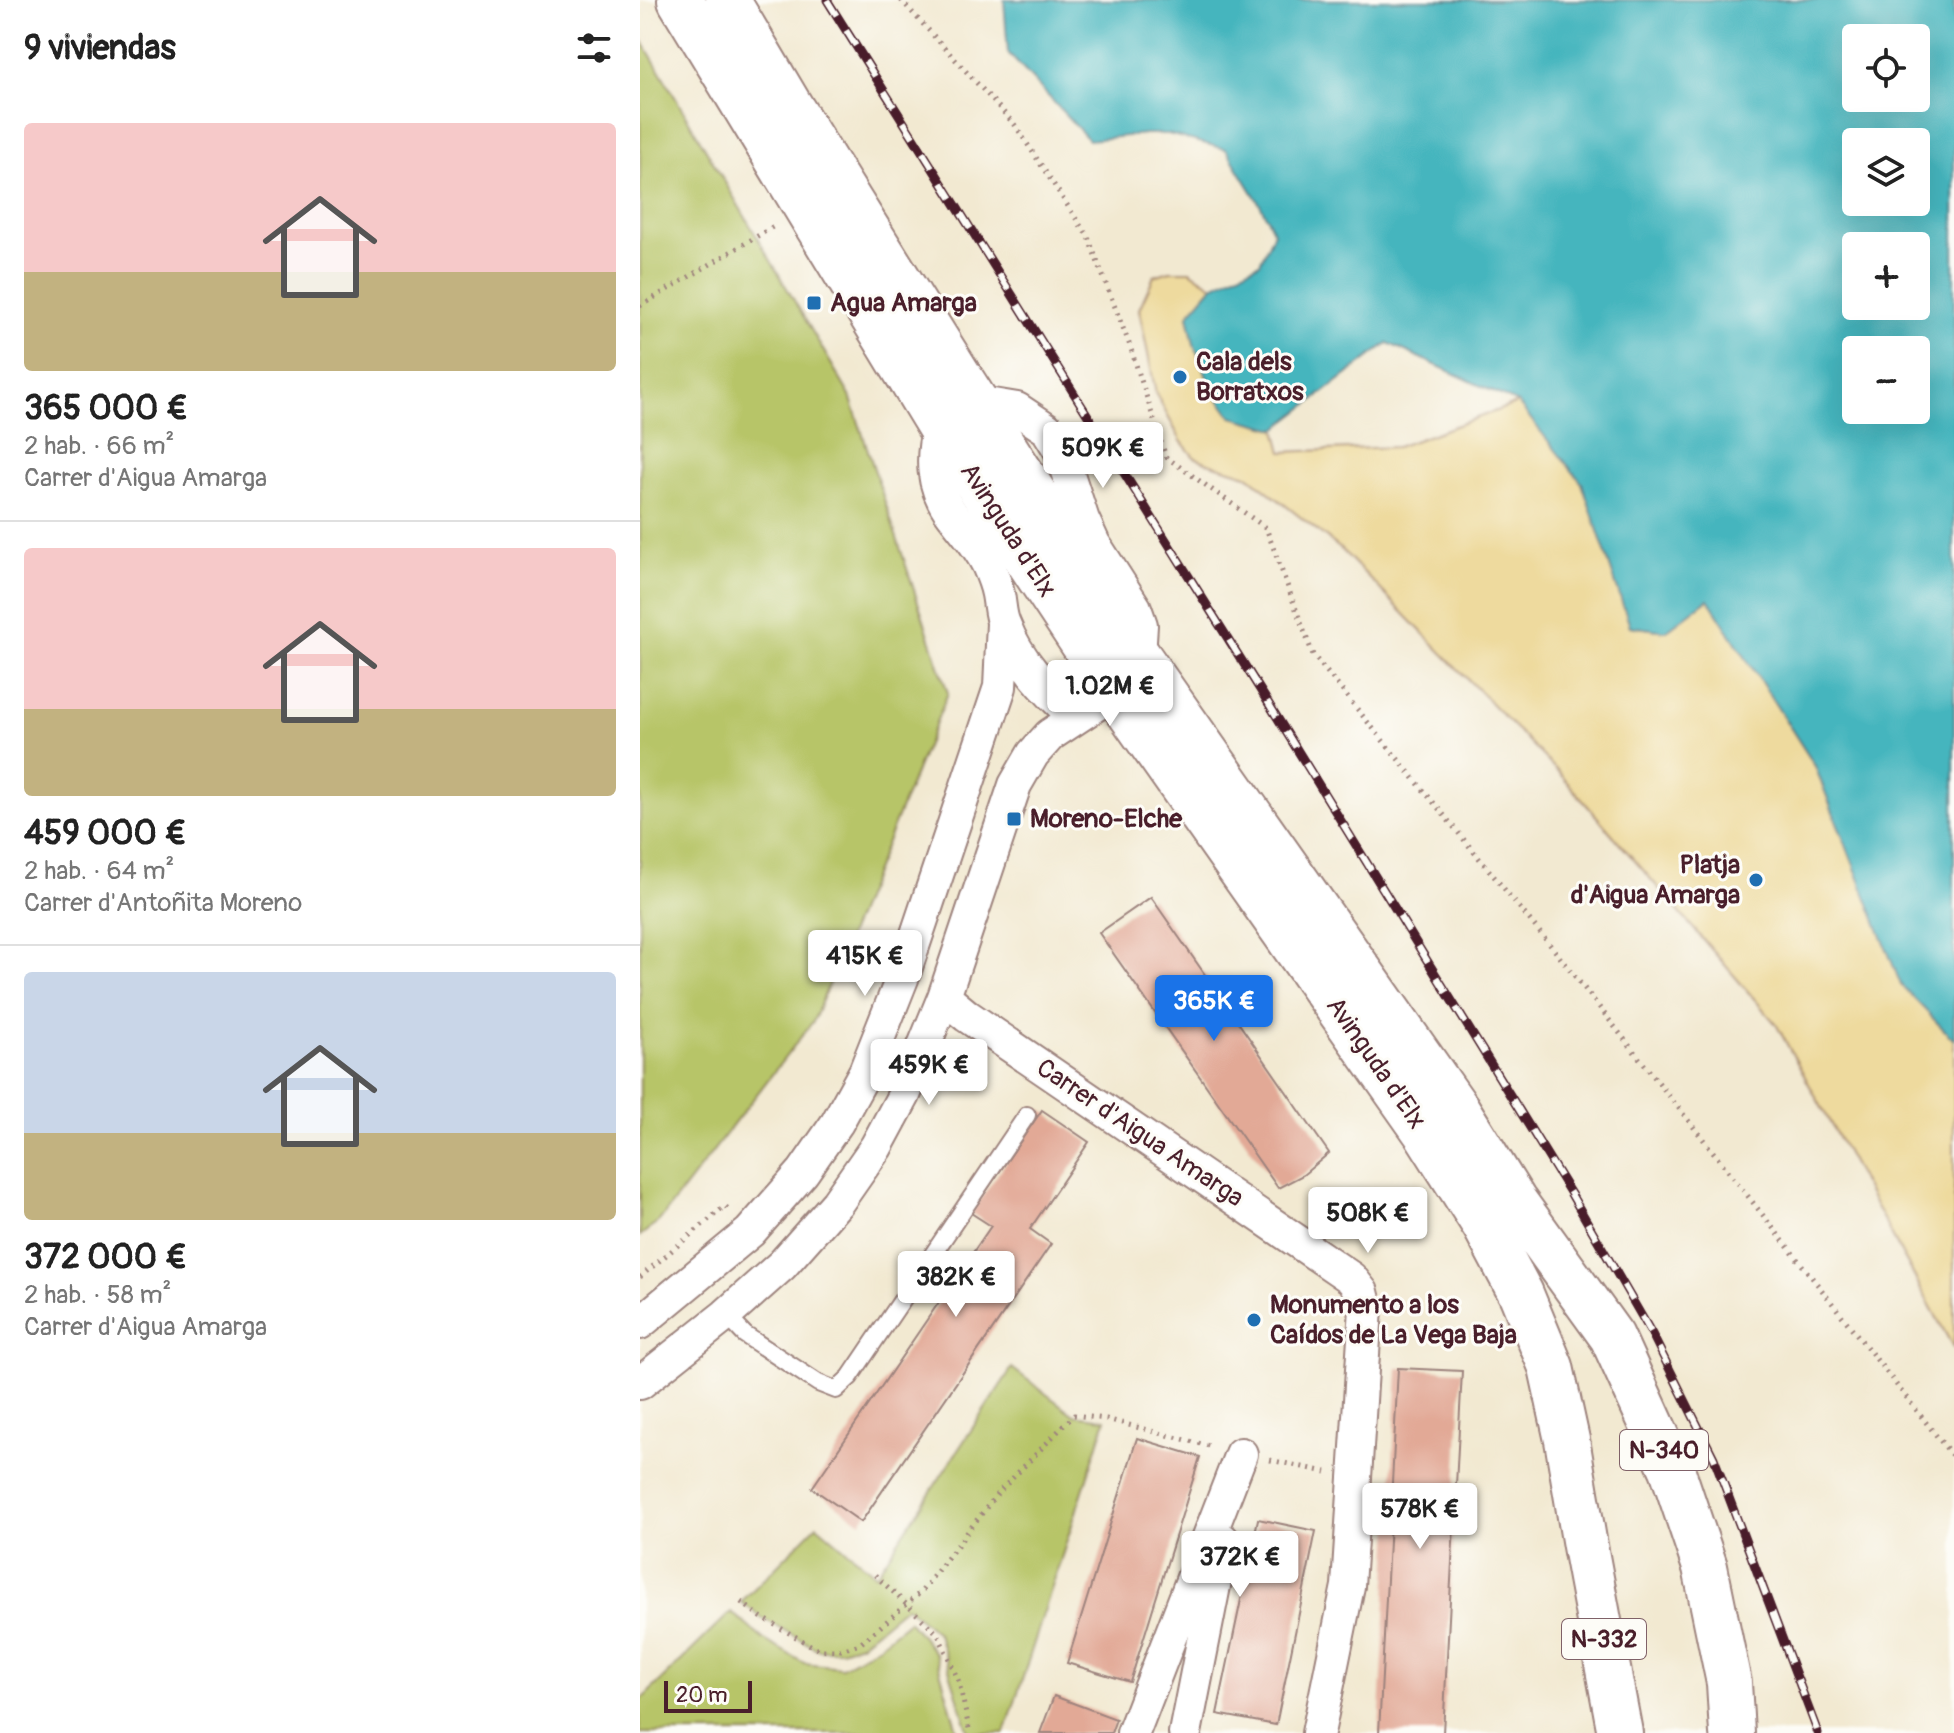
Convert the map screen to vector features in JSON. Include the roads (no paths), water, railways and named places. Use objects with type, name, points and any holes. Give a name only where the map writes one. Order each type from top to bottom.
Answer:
[{"type":"highway","name":"Avinguda d'Elx","points":[[680,0],[939,426],[1457,1109],[1514,1201]]},
{"type":"highway","name":"Avinguda d'Elx","points":[[727,0],[975,402],[1127,675],[1485,1226],[1521,1294],[1551,1367],[1585,1546]]},
{"type":"highway","name":"N-332","points":[[1514,1201],[1555,1293],[1577,1355],[1603,1497],[1623,1733]]},
{"type":"highway","name":"N-340","points":[[1514,1201],[1612,1337],[1672,1469],[1705,1567],[1729,1683],[1732,1733]]},
{"type":"highway","name":"N-332","points":[[1585,1546],[1623,1733]]},
{"type":"highway","points":[[1585,1546],[1589,1733]]},
{"type":"street","points":[[939,426],[975,402]]},
{"type":"street","name":"Avinguda d'Elx","points":[[939,426],[932,466],[939,490],[949,511],[976,543],[988,565],[997,590],[1003,623],[1022,659],[1051,695],[1075,717]]},
{"type":"street","points":[[640,1323],[750,1232],[803,1172],[837,1123],[865,1072],[903,976],[1000,687],[1003,623]]},
{"type":"street","points":[[640,1383],[726,1315],[782,1265],[837,1203],[868,1158],[904,1095],[944,997],[1015,785],[1033,754],[1050,735],[1127,675]]},
{"type":"street","name":"Carrer d'Aigua Amarga","points":[[944,997],[967,1016],[1351,1278],[1362,1292],[1366,1308],[1348,1586],[1318,1733]]},
{"type":"street","points":[[1133,1733],[1241,1454],[1185,1733]]},
{"type":"lane","points":[[726,1315],[745,1335],[818,1383],[836,1390],[850,1377],[1027,1115]]},
{"type":"water","points":[[1004,0],[1954,0],[1954,1040],[1901,985],[1815,766],[1708,599],[1666,631],[1630,626],[1582,483],[1518,403],[1388,343],[1276,429],[1232,417],[1212,390],[1194,344],[1188,315],[1213,286],[1260,263],[1274,232],[1261,206],[1226,149],[1168,134],[1089,140],[1008,53]]},
{"type":"railway","points":[[827,0],[1264,696],[1571,1194],[1652,1334],[1714,1458],[1818,1733]]},
{"type":"place","name":"Agua Amarga","points":[[814,303]]},
{"type":"place","name":"Cala dels Borratxos","points":[[1180,377]]},
{"type":"place","name":"Moreno-Elche","points":[[1014,819]]},
{"type":"place","name":"Platja d'Aigua Amarga","points":[[1756,880]]},
{"type":"place","name":"Monumento a los Caídos de La Vega Baja","points":[[1254,1320]]}]
